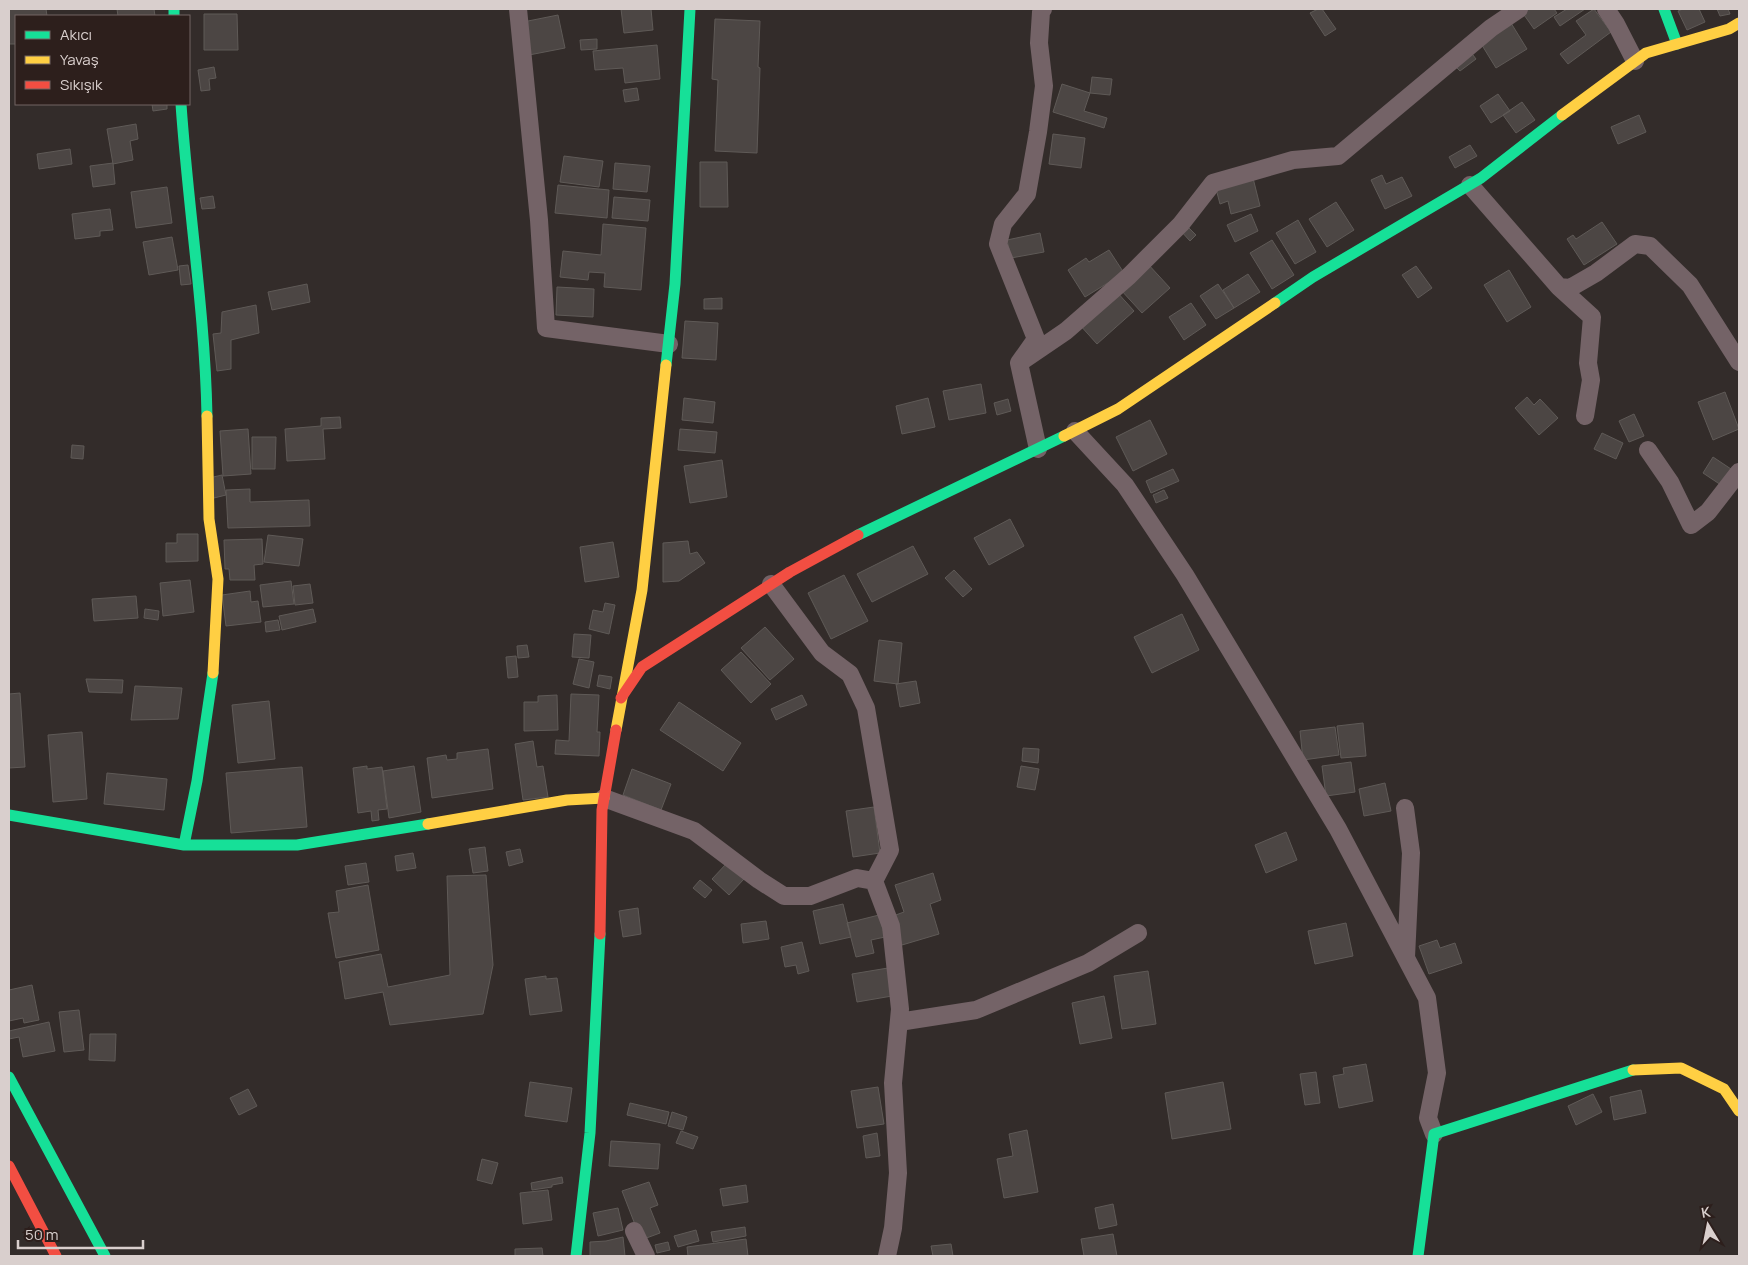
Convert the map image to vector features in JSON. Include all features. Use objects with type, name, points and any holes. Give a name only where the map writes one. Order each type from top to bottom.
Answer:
[{"type":"street","points":[[518,9],[539,220],[546,328],[669,344]]},
{"type":"street","points":[[576,1256],[590,1133],[604,798],[620,698],[642,590],[669,344],[675,284],[690,9]]},
{"type":"street","points":[[1038,449],[1019,363],[1036,340],[998,244],[1003,224],[1027,194],[1044,86],[1039,43],[1041,12],[1043,9]]},
{"type":"street","points":[[1019,363],[1066,331],[1129,276],[1181,224],[1213,183],[1293,160],[1338,156],[1491,28],[1519,9]]},
{"type":"street","points":[[1606,9],[1635,61]]},
{"type":"street","points":[[1664,9],[1677,44]]},
{"type":"street","points":[[620,698],[642,667],[790,572],[877,525],[1118,409],[1313,277],[1482,178],[1579,102],[1646,53],[1729,29],[1739,23]]},
{"type":"street","points":[[181,105],[186,174],[206,363],[209,520],[218,579],[214,664],[184,845]]},
{"type":"street","points":[[1470,185],[1559,287],[1592,317],[1588,363],[1591,380],[1585,416]]},
{"type":"street","points":[[1559,287],[1570,288],[1596,273],[1635,244],[1650,246],[1690,285],[1739,362]]},
{"type":"street","points":[[1074,431],[1125,485],[1185,575],[1338,830],[1427,998],[1437,1074],[1428,1118],[1434,1134],[1418,1256]]},
{"type":"street","points":[[1648,450],[1670,482],[1691,525],[1708,512],[1739,472]]},
{"type":"street","points":[[771,584],[822,652],[850,674],[866,708],[890,850],[874,881],[891,926],[900,1009],[893,1083],[898,1173],[893,1228],[887,1256]]},
{"type":"street","points":[[9,815],[184,845],[297,845],[566,800],[604,798],[694,831],[759,880],[784,896],[810,896],[857,878],[874,881]]},
{"type":"street","points":[[1405,808],[1411,853],[1406,957]]},
{"type":"street","points":[[899,1022],[976,1010],[1088,963],[1138,933]]},
{"type":"street","points":[[1434,1134],[1635,1070],[1681,1068],[1724,1089],[1739,1111]]},
{"type":"street","points":[[9,1077],[104,1256]]},
{"type":"street","points":[[9,1166],[56,1256]]},
{"type":"street","points":[[634,1231],[646,1256]]},
{"type":"building","points":[[9,9],[46,9],[47,15],[15,15],[15,44],[9,44]]},
{"type":"building","points":[[117,9],[154,9],[155,15],[118,15]]},
{"type":"building","points":[[621,9],[651,9],[653,30],[624,33]]},
{"type":"building","points":[[1322,9],[1336,29],[1325,36],[1310,13]]},
{"type":"building","points":[[1526,9],[1554,9],[1557,13],[1534,29],[1522,12]]},
{"type":"building","points":[[1567,9],[1585,9],[1560,26],[1554,17]]},
{"type":"building","points":[[1594,9],[1611,32],[1568,64],[1560,54],[1586,35],[1576,21]]},
{"type":"building","points":[[1683,9],[1699,9],[1705,22],[1687,30],[1678,11]]},
{"type":"building","points":[[1717,9],[1728,9],[1730,14],[1720,16]]},
{"type":"building","points":[[204,14],[237,14],[238,50],[204,50]]},
{"type":"building","points":[[558,15],[565,48],[529,55],[523,22]]},
{"type":"building","points":[[715,19],[760,21],[757,153],[715,151],[718,80],[712,79]]},
{"type":"building","points":[[1511,23],[1527,49],[1496,68],[1480,42]]},
{"type":"building","points":[[597,39],[597,49],[581,50],[580,40]]},
{"type":"building","points":[[657,45],[660,79],[625,83],[623,68],[595,70],[593,51]]},
{"type":"building","points":[[1470,51],[1476,59],[1460,71],[1453,64]]},
{"type":"building","points":[[214,67],[216,78],[209,79],[210,90],[201,91],[198,70]]},
{"type":"building","points":[[1092,77],[1112,79],[1110,95],[1090,93]]},
{"type":"building","points":[[1062,84],[1090,93],[1084,111],[1107,118],[1104,128],[1053,112]]},
{"type":"building","points":[[637,88],[639,100],[625,102],[623,90]]},
{"type":"building","points":[[1498,94],[1510,111],[1491,123],[1480,106]]},
{"type":"building","points":[[1522,102],[1535,120],[1516,133],[1503,115]]},
{"type":"building","points":[[152,105],[167,105],[167,109],[153,111]]},
{"type":"building","points":[[1639,115],[1646,132],[1618,144],[1611,127]]},
{"type":"building","points":[[136,124],[138,139],[130,141],[133,160],[113,164],[107,129]]},
{"type":"building","points":[[1053,134],[1085,138],[1081,168],[1049,164]]},
{"type":"building","points":[[1470,145],[1477,156],[1455,168],[1449,157]]},
{"type":"building","points":[[70,149],[72,164],[39,169],[37,154]]},
{"type":"building","points":[[564,156],[603,161],[599,187],[560,182]]},
{"type":"building","points":[[700,162],[727,162],[728,207],[700,207]]},
{"type":"building","points":[[113,163],[115,184],[93,187],[90,166]]},
{"type":"building","points":[[615,163],[650,166],[647,192],[613,189]]},
{"type":"building","points":[[1252,174],[1260,206],[1231,214],[1228,201],[1220,204],[1215,185]]},
{"type":"building","points":[[1382,175],[1386,184],[1402,177],[1412,196],[1385,209],[1371,180]]},
{"type":"building","points":[[558,185],[609,190],[607,218],[555,213]]},
{"type":"building","points":[[167,187],[172,223],[136,228],[131,192]]},
{"type":"building","points":[[213,196],[215,208],[202,209],[200,198]]},
{"type":"building","points":[[614,197],[650,200],[648,221],[612,218]]},
{"type":"building","points":[[1336,202],[1354,230],[1327,247],[1309,219]]},
{"type":"building","points":[[110,209],[113,230],[100,231],[100,236],[75,239],[72,214]]},
{"type":"building","points":[[1251,214],[1258,231],[1235,242],[1227,225]]},
{"type":"building","points":[[1298,220],[1316,252],[1295,264],[1276,233]]},
{"type":"building","points":[[1602,222],[1617,244],[1584,265],[1567,239],[1573,235],[1576,239]]},
{"type":"building","points":[[603,224],[646,228],[641,290],[604,287],[605,273],[589,272],[588,280],[560,277],[563,251],[601,255]]},
{"type":"building","points":[[1186,225],[1196,235],[1190,241],[1180,230]]},
{"type":"building","points":[[1040,233],[1044,252],[1011,258],[1007,240]]},
{"type":"building","points":[[172,237],[178,270],[149,275],[143,242]]},
{"type":"building","points":[[1272,240],[1294,275],[1272,289],[1250,253]]},
{"type":"building","points":[[1109,250],[1124,273],[1085,297],[1068,270],[1086,258],[1089,262]]},
{"type":"building","points":[[1147,263],[1170,288],[1142,313],[1120,289]]},
{"type":"building","points":[[188,265],[191,284],[181,285],[179,266]]},
{"type":"building","points":[[1416,266],[1432,288],[1418,298],[1402,275]]},
{"type":"building","points":[[1509,270],[1531,307],[1507,322],[1484,285]]},
{"type":"building","points":[[1248,274],[1260,292],[1234,308],[1223,290]]},
{"type":"building","points":[[307,284],[310,302],[272,310],[268,292]]},
{"type":"building","points":[[1218,284],[1234,308],[1216,319],[1200,296]]},
{"type":"building","points":[[557,287],[594,289],[593,317],[556,315]]},
{"type":"building","points":[[1116,291],[1134,311],[1097,344],[1079,324]]},
{"type":"building","points":[[722,298],[722,309],[704,309],[704,299]]},
{"type":"building","points":[[1191,303],[1206,325],[1184,340],[1169,317]]},
{"type":"building","points":[[256,305],[259,333],[231,340],[231,369],[217,371],[213,334],[221,333],[222,312]]},
{"type":"building","points":[[685,321],[718,323],[716,360],[682,358]]},
{"type":"building","points":[[981,384],[986,413],[949,420],[943,391]]},
{"type":"building","points":[[1725,392],[1739,429],[1713,440],[1698,402]]},
{"type":"building","points":[[1527,397],[1534,405],[1540,399],[1558,418],[1539,435],[1515,408]]},
{"type":"building","points":[[684,398],[715,402],[713,423],[682,420]]},
{"type":"building","points":[[928,398],[935,427],[902,434],[896,406]]},
{"type":"building","points":[[1008,399],[1011,411],[997,415],[994,403]]},
{"type":"building","points":[[1634,414],[1644,436],[1629,442],[1619,421]]},
{"type":"building","points":[[340,417],[341,428],[323,429],[325,459],[287,461],[285,429],[321,426],[321,418]]},
{"type":"building","points":[[1150,420],[1167,454],[1133,471],[1116,437]]},
{"type":"building","points":[[248,429],[251,474],[223,476],[220,431]]},
{"type":"building","points":[[680,429],[717,432],[715,453],[678,450]]},
{"type":"building","points":[[1602,433],[1623,443],[1616,459],[1594,449]]},
{"type":"building","points":[[252,437],[276,437],[275,469],[252,469]]},
{"type":"building","points":[[72,445],[84,446],[83,459],[71,458]]},
{"type":"building","points":[[1713,457],[1731,469],[1721,485],[1703,473]]},
{"type":"building","points":[[722,460],[727,497],[690,503],[684,466]]},
{"type":"building","points":[[1173,469],[1179,481],[1151,493],[1146,481]]},
{"type":"building","points":[[222,475],[226,495],[214,498],[209,478]]},
{"type":"building","points":[[250,489],[250,502],[309,500],[310,526],[228,528],[226,490]]},
{"type":"building","points":[[1164,490],[1168,498],[1156,503],[1153,495]]},
{"type":"building","points":[[1010,519],[1024,546],[989,565],[974,538]]},
{"type":"building","points":[[177,534],[198,534],[198,561],[166,562],[166,543],[177,543]]},
{"type":"building","points":[[268,535],[303,539],[299,566],[264,562]]},
{"type":"building","points":[[262,539],[263,564],[254,565],[255,580],[230,580],[229,569],[225,569],[224,540]]},
{"type":"building","points":[[688,541],[690,554],[697,552],[705,563],[679,581],[663,582],[663,543]]},
{"type":"building","points":[[613,542],[619,577],[585,582],[580,547]]},
{"type":"building","points":[[913,546],[928,574],[872,602],[857,574]]},
{"type":"building","points":[[954,570],[972,589],[963,597],[945,578]]},
{"type":"building","points":[[844,575],[868,621],[831,639],[808,593]]},
{"type":"building","points":[[190,580],[194,612],[163,616],[160,583]]},
{"type":"building","points":[[291,581],[294,604],[263,607],[260,585]]},
{"type":"building","points":[[310,584],[313,603],[295,605],[293,586]]},
{"type":"building","points":[[250,591],[251,602],[258,601],[261,622],[226,626],[222,595]]},
{"type":"building","points":[[136,596],[138,618],[94,621],[92,599]]},
{"type":"building","points":[[605,603],[615,605],[609,634],[589,629],[593,610],[603,612]]},
{"type":"building","points":[[145,609],[159,611],[158,620],[144,618]]},
{"type":"building","points":[[313,609],[316,622],[282,630],[279,616]]},
{"type":"building","points":[[1182,614],[1199,650],[1152,673],[1134,637]]},
{"type":"building","points":[[278,620],[280,630],[266,632],[265,622]]},
{"type":"building","points":[[765,627],[794,659],[770,680],[741,648]]},
{"type":"building","points":[[574,634],[591,635],[589,658],[572,657]]},
{"type":"building","points":[[879,640],[902,643],[898,684],[874,681]]},
{"type":"building","points":[[527,645],[529,657],[518,658],[517,646]]},
{"type":"building","points":[[741,652],[771,684],[751,703],[721,670]]},
{"type":"building","points":[[516,656],[518,677],[508,678],[506,657]]},
{"type":"building","points":[[579,659],[594,662],[589,688],[573,684]]},
{"type":"building","points":[[599,675],[612,677],[610,689],[597,686]]},
{"type":"building","points":[[86,679],[123,680],[122,693],[89,692]]},
{"type":"building","points":[[916,681],[920,703],[900,707],[896,684]]},
{"type":"building","points":[[135,686],[182,688],[178,719],[131,720]]},
{"type":"building","points":[[20,693],[25,767],[9,768],[9,694]]},
{"type":"building","points":[[571,694],[599,695],[597,732],[600,732],[599,756],[555,754],[556,740],[569,741]]},
{"type":"building","points":[[557,695],[558,730],[524,731],[524,702],[538,702],[538,696]]},
{"type":"building","points":[[802,695],[807,705],[776,720],[771,709]]},
{"type":"building","points":[[269,701],[275,759],[238,763],[232,705]]},
{"type":"building","points":[[679,702],[741,743],[723,771],[660,730]]},
{"type":"building","points":[[1363,723],[1366,756],[1341,758],[1337,726]]},
{"type":"building","points":[[1335,727],[1339,755],[1303,760],[1300,731]]},
{"type":"building","points":[[82,732],[87,799],[53,802],[48,735]]},
{"type":"building","points":[[533,741],[537,767],[543,766],[548,797],[523,800],[515,744]]},
{"type":"building","points":[[1023,748],[1039,749],[1038,763],[1022,761]]},
{"type":"building","points":[[488,749],[493,789],[432,798],[427,758],[446,755],[447,760],[457,759],[457,753]]},
{"type":"building","points":[[1351,762],[1355,792],[1326,796],[1322,766]]},
{"type":"building","points":[[367,766],[367,769],[382,767],[387,809],[378,810],[379,820],[372,821],[371,811],[358,813],[353,768]]},
{"type":"building","points":[[414,766],[421,812],[389,818],[383,771]]},
{"type":"building","points":[[1021,766],[1039,769],[1035,790],[1017,787]]},
{"type":"building","points":[[302,767],[307,827],[231,833],[226,773]]},
{"type":"building","points":[[632,769],[671,784],[661,810],[623,795]]},
{"type":"building","points":[[107,773],[167,779],[164,810],[104,804]]},
{"type":"building","points":[[1385,783],[1391,811],[1364,816],[1359,789]]},
{"type":"building","points":[[874,807],[880,853],[853,857],[846,811]]},
{"type":"building","points":[[1286,832],[1297,860],[1266,873],[1255,845]]},
{"type":"building","points":[[485,847],[488,871],[473,873],[469,849]]},
{"type":"building","points":[[520,849],[523,862],[509,866],[506,852]]},
{"type":"building","points":[[413,853],[416,868],[397,871],[395,856]]},
{"type":"building","points":[[366,863],[369,882],[348,885],[345,866]]},
{"type":"building","points":[[727,863],[744,879],[729,895],[712,879]]},
{"type":"building","points":[[933,873],[941,900],[930,904],[939,934],[902,945],[893,916],[904,912],[895,885]]},
{"type":"building","points":[[486,875],[493,965],[483,1014],[390,1025],[383,992],[345,999],[339,962],[381,954],[388,987],[450,975],[447,876]]},
{"type":"building","points":[[700,880],[712,890],[705,898],[693,888]]},
{"type":"building","points":[[368,885],[379,950],[336,958],[328,913],[339,912],[336,891]]},
{"type":"building","points":[[843,904],[851,937],[820,944],[813,911]]},
{"type":"building","points":[[638,908],[641,934],[623,937],[619,911]]},
{"type":"building","points":[[879,915],[885,937],[871,940],[874,953],[856,957],[847,923]]},
{"type":"building","points":[[766,921],[769,939],[743,943],[741,924]]},
{"type":"building","points":[[1346,923],[1353,956],[1315,964],[1308,931]]},
{"type":"building","points":[[1437,940],[1440,948],[1455,943],[1462,963],[1429,974],[1419,946]]},
{"type":"building","points":[[802,942],[809,971],[798,974],[796,965],[785,967],[781,947]]},
{"type":"building","points":[[888,968],[892,996],[857,1002],[852,974]]},
{"type":"building","points":[[1148,971],[1156,1024],[1122,1029],[1114,976]]},
{"type":"building","points":[[546,976],[546,979],[557,978],[562,1011],[530,1015],[525,979]]},
{"type":"building","points":[[32,985],[39,1020],[24,1023],[23,1018],[9,1021],[9,990]]},
{"type":"building","points":[[1104,996],[1112,1038],[1080,1044],[1072,1003]]},
{"type":"building","points":[[79,1010],[84,1050],[64,1052],[59,1012]]},
{"type":"building","points":[[49,1022],[55,1051],[23,1057],[19,1037],[9,1039],[9,1031]]},
{"type":"building","points":[[90,1034],[116,1034],[115,1061],[89,1060]]},
{"type":"building","points":[[1366,1064],[1373,1101],[1339,1108],[1333,1076],[1344,1074],[1343,1068]]},
{"type":"building","points":[[1316,1072],[1320,1103],[1305,1105],[1300,1074]]},
{"type":"building","points":[[530,1082],[572,1088],[567,1122],[525,1116]]},
{"type":"building","points":[[1223,1082],[1231,1129],[1172,1139],[1165,1093]]},
{"type":"building","points":[[878,1087],[884,1124],[857,1128],[851,1091]]},
{"type":"building","points":[[248,1089],[257,1106],[239,1115],[230,1098]]},
{"type":"building","points":[[1641,1090],[1646,1113],[1614,1120],[1610,1097]]},
{"type":"building","points":[[1593,1094],[1602,1112],[1576,1125],[1568,1106]]},
{"type":"building","points":[[630,1103],[669,1112],[666,1124],[627,1115]]},
{"type":"building","points":[[672,1112],[687,1117],[683,1130],[668,1126]]},
{"type":"building","points":[[1027,1130],[1038,1192],[1004,1198],[997,1159],[1013,1156],[1009,1134]]},
{"type":"building","points":[[681,1131],[698,1137],[693,1149],[676,1143]]},
{"type":"building","points":[[877,1133],[880,1156],[866,1158],[863,1136]]},
{"type":"building","points":[[611,1141],[660,1144],[658,1169],[609,1166]]},
{"type":"building","points":[[482,1159],[498,1163],[492,1184],[477,1180]]},
{"type":"building","points":[[562,1177],[563,1183],[532,1190],[531,1183]]},
{"type":"building","points":[[649,1182],[658,1205],[650,1208],[660,1233],[641,1240],[622,1191]]},
{"type":"building","points":[[746,1185],[748,1202],[723,1206],[720,1189]]},
{"type":"building","points":[[548,1190],[552,1220],[523,1224],[520,1193]]},
{"type":"building","points":[[1113,1204],[1117,1225],[1099,1229],[1095,1208]]},
{"type":"building","points":[[618,1208],[623,1230],[598,1236],[593,1213]]},
{"type":"building","points":[[745,1227],[746,1236],[713,1242],[711,1232]]},
{"type":"building","points":[[696,1230],[699,1241],[678,1247],[674,1236]]},
{"type":"building","points":[[1113,1234],[1117,1256],[1084,1256],[1081,1239]]},
{"type":"building","points":[[623,1237],[625,1256],[590,1256],[590,1242]]},
{"type":"building","points":[[746,1239],[748,1256],[688,1256],[687,1247]]},
{"type":"building","points":[[668,1242],[670,1250],[657,1253],[655,1245]]},
{"type":"building","points":[[951,1244],[953,1256],[933,1256],[931,1246]]},
{"type":"building","points":[[542,1248],[543,1256],[515,1256],[515,1249]]},
{"type":"traffic: fast","points":[[174,9],[174,15]]},
{"type":"traffic: fast","points":[[666,365],[675,284],[690,9]]},
{"type":"traffic: fast","points":[[1664,9],[1677,44]]},
{"type":"traffic: fast","points":[[181,105],[200,299],[207,416]]},
{"type":"traffic: fast","points":[[1275,303],[1313,277],[1481,178],[1562,115]]},
{"type":"traffic: fast","points":[[858,535],[1064,436]]},
{"type":"traffic: fast","points":[[184,845],[197,781],[213,673]]},
{"type":"traffic: fast","points":[[9,815],[184,845],[297,845],[428,824]]},
{"type":"traffic: fast","points":[[576,1256],[590,1133],[600,934]]},
{"type":"traffic: fast","points":[[1418,1256],[1434,1134],[1633,1070]]},
{"type":"traffic: fast","points":[[9,1077],[105,1256]]},
{"type":"traffic: slow","points":[[1562,115],[1646,53],[1729,29],[1739,23]]},
{"type":"traffic: slow","points":[[1064,436],[1118,409],[1275,303]]},
{"type":"traffic: slow","points":[[616,730],[642,590],[666,365]]},
{"type":"traffic: slow","points":[[207,416],[209,519],[218,579],[213,673]]},
{"type":"traffic: slow","points":[[428,824],[567,800],[604,798]]},
{"type":"traffic: slow","points":[[1633,1070],[1681,1068],[1724,1089],[1739,1111]]},
{"type":"traffic: jam","points":[[621,698],[642,667],[790,572],[858,535]]},
{"type":"traffic: jam","points":[[600,934],[602,810],[616,730]]},
{"type":"traffic: jam","points":[[9,1166],[56,1256]]}]
